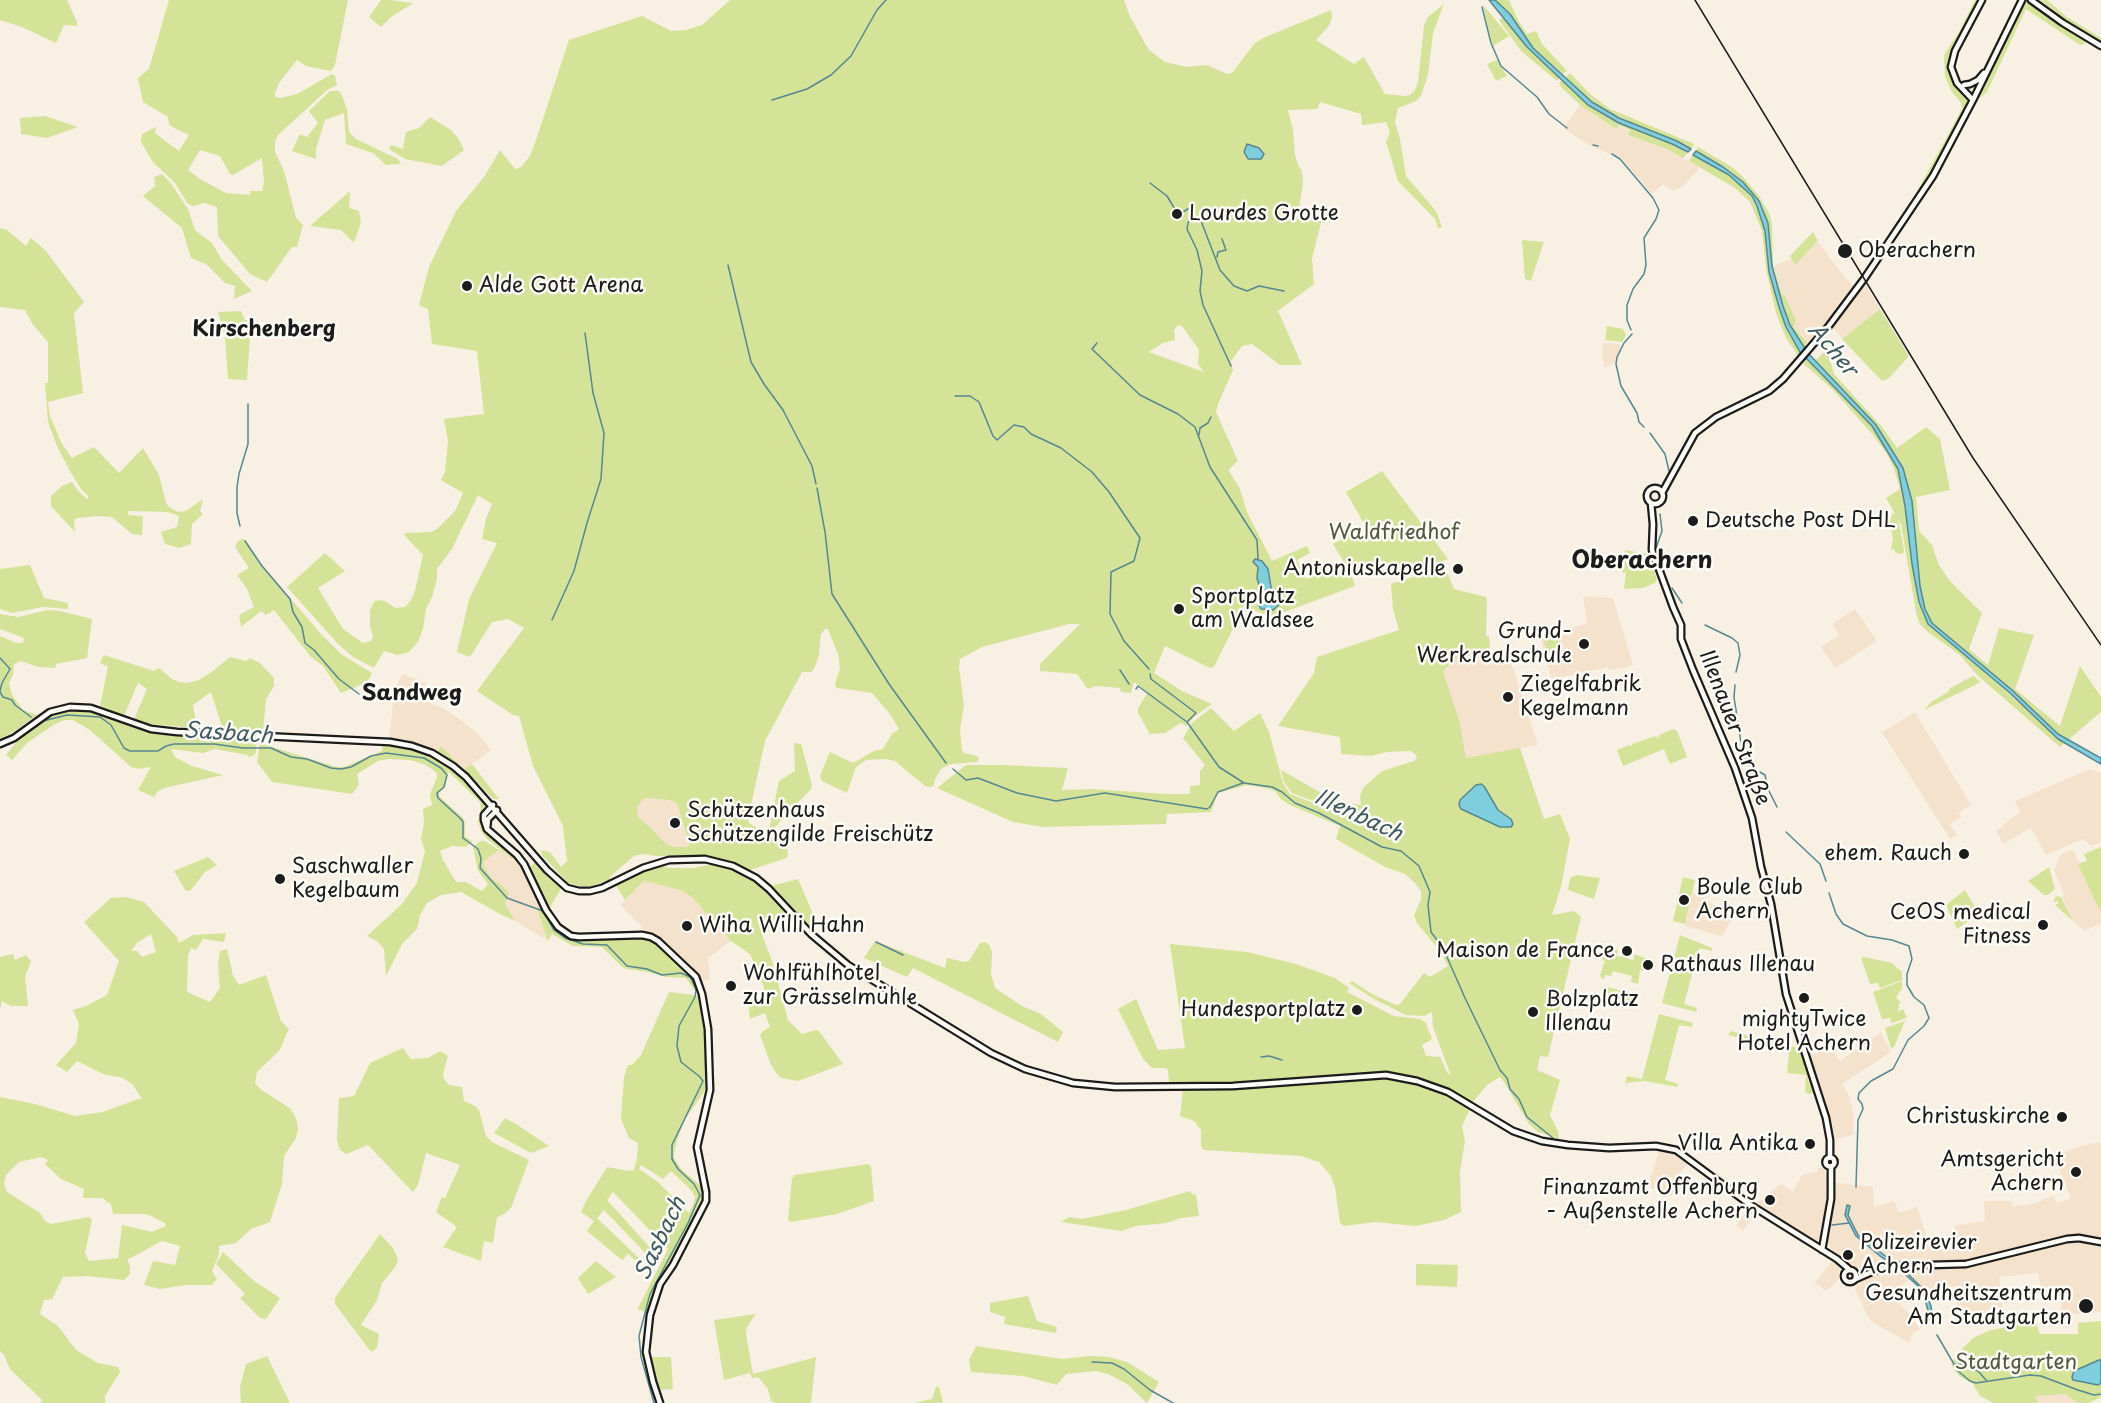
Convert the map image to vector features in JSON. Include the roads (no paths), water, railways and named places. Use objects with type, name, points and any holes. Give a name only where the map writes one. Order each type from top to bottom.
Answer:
[{"type":"main road","points":[[1973,100],[1957,83],[1952,67],[1955,51],[1982,0]]},
{"type":"main road","points":[[1661,492],[1654,489],[1649,492],[1648,497],[1653,503],[1662,500],[1661,492],[1695,433],[1716,417],[1769,391],[1783,379],[1858,287],[1934,176],[2022,0]]},
{"type":"main road","points":[[2034,2],[2101,46]]},
{"type":"main road","points":[[1964,85],[1978,80],[1990,67]]},
{"type":"main road","points":[[1957,83],[1976,94]]},
{"type":"main road","name":"Illenauer Straße","points":[[1653,503],[1652,550],[1672,607],[1681,625],[1682,639],[1693,672],[1735,768],[1752,818],[1771,904],[1786,993],[1826,1118],[1830,1157],[1825,1162],[1831,1167],[1830,1198],[1822,1250]]},
{"type":"main road","points":[[0,744],[14,738],[50,712],[70,707],[91,708],[151,729],[177,732],[390,742],[432,753],[453,766],[477,788],[567,888],[579,891],[602,888],[643,867],[669,860],[705,859],[740,870],[769,888],[812,934],[848,965],[991,1053],[1044,1076],[1090,1086],[1163,1088],[1256,1085],[1386,1075],[1417,1081],[1448,1092],[1513,1131],[1542,1141],[1609,1148],[1656,1146],[1676,1150],[1749,1204],[1833,1257],[1852,1274],[1897,1266],[1962,1264],[2067,1239],[2079,1238],[2101,1242]]},
{"type":"main road","points":[[495,808],[488,819],[487,828],[524,864],[546,910],[564,932],[571,936],[589,938],[642,935],[651,937],[692,974],[700,985],[706,1011],[709,1099],[697,1147],[706,1202],[673,1265],[660,1284],[652,1309],[646,1352],[652,1382],[660,1403]]},
{"type":"water","points":[[1489,0],[1495,0],[1510,14],[1533,48],[1592,102],[1619,118],[1677,141],[1691,149],[1688,152],[1619,123],[1588,105],[1527,47]]},
{"type":"water","points":[[1247,144],[1259,148],[1264,154],[1261,159],[1248,159],[1244,152]]},
{"type":"water","points":[[1696,151],[1743,182],[1759,201],[1768,223],[1772,266],[1783,306],[1790,325],[1806,350],[1801,354],[1786,327],[1779,307],[1769,272],[1765,231],[1752,196],[1729,175],[1693,155]]},
{"type":"water","points":[[1809,354],[1876,425],[1903,468],[1912,501],[1920,586],[1925,609],[1932,623],[2012,690],[2058,734],[2101,758],[2101,764],[2058,739],[2010,693],[1928,624],[1919,602],[1898,469],[1872,426],[1806,358]]},
{"type":"water","points":[[1255,559],[1262,561],[1268,569],[1272,593],[1279,605],[1273,610],[1261,609],[1259,605],[1261,592],[1257,578],[1258,567],[1253,562]]},
{"type":"water","points":[[1481,784],[1498,810],[1511,819],[1513,824],[1511,827],[1500,827],[1461,809],[1460,800],[1476,785]]},
{"type":"water","points":[[1847,1205],[1850,1206],[1848,1215],[1858,1235],[1893,1262],[1890,1263],[1880,1256],[1856,1236],[1845,1215]]},
{"type":"water","points":[[1899,1269],[1903,1269],[1925,1291],[1931,1306],[1933,1321],[1931,1321],[1923,1293]]},
{"type":"water","points":[[2101,1360],[2101,1383],[2098,1385],[2073,1380],[2074,1371]]},
{"type":"waterway","points":[[772,100],[807,89],[831,75],[851,56],[877,10],[886,0]]},
{"type":"waterway","points":[[1482,7],[1491,43],[1501,66],[1537,97],[1549,114],[1567,128]]},
{"type":"waterway","points":[[1593,145],[1598,146]]},
{"type":"waterway","points":[[1612,154],[1620,159],[1653,198],[1659,210],[1644,238],[1646,265],[1644,274],[1633,289],[1627,305],[1627,320],[1631,330]]},
{"type":"waterway","points":[[1150,183],[1167,196],[1176,211],[1181,214],[1183,212]]},
{"type":"waterway","points":[[1183,212],[1191,207]]},
{"type":"waterway","points":[[1192,211],[1193,216],[1187,229],[1197,250],[1202,271],[1200,291],[1203,305],[1231,366]]},
{"type":"waterway","points":[[1201,221],[1220,270],[1234,286],[1247,291],[1259,286],[1284,291]]},
{"type":"waterway","points":[[1217,257],[1218,252],[1226,250],[1222,239]]},
{"type":"waterway","points":[[728,265],[751,362],[783,410],[812,466],[816,484]]},
{"type":"waterway","points":[[552,620],[574,571],[601,479],[604,433],[593,393],[585,333]]},
{"type":"waterway","points":[[1632,334],[1624,343],[1616,364],[1621,386],[1637,413],[1639,422],[1644,427]]},
{"type":"waterway","points":[[1097,343],[1092,349],[1140,395],[1178,414],[1195,427],[1210,467],[1257,540],[1258,559]]},
{"type":"waterway","name":"Illenbach","points":[[955,396],[970,396],[979,402],[993,436],[997,440],[1014,425],[1024,427],[1031,434],[1061,448],[1092,472],[1109,492],[1140,538],[1134,561],[1111,572],[1110,614],[1124,641],[1149,669]]},
{"type":"waterway","points":[[240,526],[237,513],[237,487],[248,444],[248,404]]},
{"type":"waterway","points":[[1199,435],[1200,428],[1208,423],[1211,417]]},
{"type":"waterway","points":[[1650,433],[1665,454],[1669,471]]},
{"type":"waterway","points":[[817,488],[832,594],[889,684],[946,763]]},
{"type":"waterway","points":[[1656,548],[1662,531],[1660,514]]},
{"type":"waterway","points":[[245,541],[262,566],[290,599],[293,612],[302,627],[305,643],[339,679],[359,694]]},
{"type":"waterway","points":[[1672,588],[1682,603]]},
{"type":"waterway","points":[[1705,625],[1738,643],[1740,655],[1736,672]]},
{"type":"waterway","name":"Sasbach","points":[[0,658],[10,669],[0,691]]},
{"type":"waterway","points":[[1120,670],[1129,684]]},
{"type":"waterway","name":"Illenbach","points":[[1150,674],[1151,679],[1196,713],[1187,722],[1219,767],[1244,783],[1272,787],[1295,803],[1319,813],[1382,847],[1401,851],[1419,866],[1430,892],[1428,905],[1431,932],[1443,948],[1500,1070],[1507,1078],[1510,1089],[1519,1099],[1527,1117],[1553,1138]]},
{"type":"waterway","points":[[1735,685],[1734,697],[1743,756],[1751,767],[1765,775],[1768,789],[1777,807]]},
{"type":"waterway","points":[[1136,689],[1138,686],[1187,722]]},
{"type":"waterway","name":"Sasbach","points":[[0,692],[3,697],[12,700],[31,717]]},
{"type":"waterway","name":"Sasbach","points":[[43,721],[67,715],[100,717],[111,725],[124,748],[130,751],[158,751],[174,744],[271,748],[291,757],[341,769],[351,767],[371,756],[386,753],[424,758],[441,768],[447,775],[444,787],[437,793],[438,798],[461,819],[463,838],[478,849],[481,858],[480,868],[507,898],[543,911],[554,930],[565,938],[583,944],[607,945],[627,966],[647,969],[662,975],[681,973],[690,977],[696,989],[695,997],[679,1026],[677,1046],[681,1062],[703,1081],[672,1145],[672,1159],[678,1169],[694,1184],[700,1195],[688,1223],[650,1294],[639,1336],[641,1357],[654,1403]]},
{"type":"waterway","points":[[953,769],[966,780],[978,778],[1017,793],[1056,801],[1105,793],[1207,809],[1218,792],[1243,783]]},
{"type":"waterway","points":[[1786,832],[1820,864],[1826,881]]},
{"type":"waterway","points":[[1829,893],[1836,914],[1843,924],[1867,936],[1892,940],[1909,946],[1912,959],[1907,974],[1907,985],[1914,997],[1924,1005],[1929,1018],[1924,1026],[1908,1040],[1893,1069],[1871,1081],[1859,1093],[1858,1099],[1863,1109],[1858,1120],[1856,1187]]},
{"type":"waterway","points":[[876,942],[903,955]]},
{"type":"waterway","points":[[1261,1057],[1269,1056],[1282,1060]]},
{"type":"waterway","name":"Illenbach","points":[[1832,1225],[1849,1223]]},
{"type":"waterway","points":[[1937,1335],[1958,1371],[1970,1381],[1976,1383],[2030,1375],[2041,1376],[2094,1395],[2101,1394]]},
{"type":"waterway","points":[[1092,1362],[1112,1363],[1124,1369],[1150,1390],[1173,1403]]},
{"type":"waterway","points":[[1955,1364],[1978,1371],[1986,1380]]},
{"type":"railway","points":[[1695,0],[1973,458],[2101,645]]},
{"type":"place","name":"Lourdes Grotte","points":[[1177,214]]},
{"type":"place","name":"Oberachern","points":[[1845,251]]},
{"type":"place","name":"Alde Gott Arena","points":[[467,286]]},
{"type":"place","name":"Deutsche Post DHL","points":[[1693,521]]},
{"type":"place","name":"Antoniuskapelle","points":[[1458,569]]},
{"type":"place","name":"Sportplatz am Waldsee","points":[[1179,609]]},
{"type":"place","name":"Grund- Werkrealschule","points":[[1584,644]]},
{"type":"place","name":"Ziegelfabrik Kegelmann","points":[[1508,697]]},
{"type":"place","name":"Schützenhaus Schützengilde Freischütz","points":[[675,823]]},
{"type":"place","name":"ehem. Rauch","points":[[1964,854]]},
{"type":"place","name":"Saschwaller Kegelbaum","points":[[280,879]]},
{"type":"place","name":"Boule Club Achern","points":[[1684,900]]},
{"type":"place","name":"CeOS medical Fitness","points":[[2043,925]]},
{"type":"place","name":"Wiha Willi Hahn","points":[[687,926]]},
{"type":"place","name":"Maison de France","points":[[1627,951]]},
{"type":"place","name":"Rathaus Illenau","points":[[1648,965]]},
{"type":"place","name":"Wohlfühlhotel zur Grässelmühle","points":[[731,986]]},
{"type":"place","name":"mightyTwice Hotel Achern","points":[[1804,998]]},
{"type":"place","name":"Hundesportplatz","points":[[1357,1010]]},
{"type":"place","name":"Bolzplatz Illenau","points":[[1533,1012]]},
{"type":"place","name":"Christuskirche","points":[[2062,1117]]},
{"type":"place","name":"Villa Antika","points":[[1810,1144]]},
{"type":"place","name":"Amtsgericht Achern","points":[[2076,1172]]},
{"type":"place","name":"Finanzamt Offenburg - Außenstelle Achern","points":[[1770,1200]]},
{"type":"place","name":"Polizeirevier Achern","points":[[1848,1255]]},
{"type":"place","name":"Gesundheitszentrum Am Stadtgarten","points":[[2086,1306]]},
{"type":"district","name":"Kirschenberg","points":[[264,330]]},
{"type":"district","name":"Oberachern","points":[[1642,561]]},
{"type":"district","name":"Sandweg","points":[[412,694]]},
{"type":"water label","name":"Acher","points":[[1832,350]]},
{"type":"park label","name":"Waldfriedhof","points":[[1394,533]]},
{"type":"park label","name":"Stadtgarten","points":[[2016,1363]]}]
